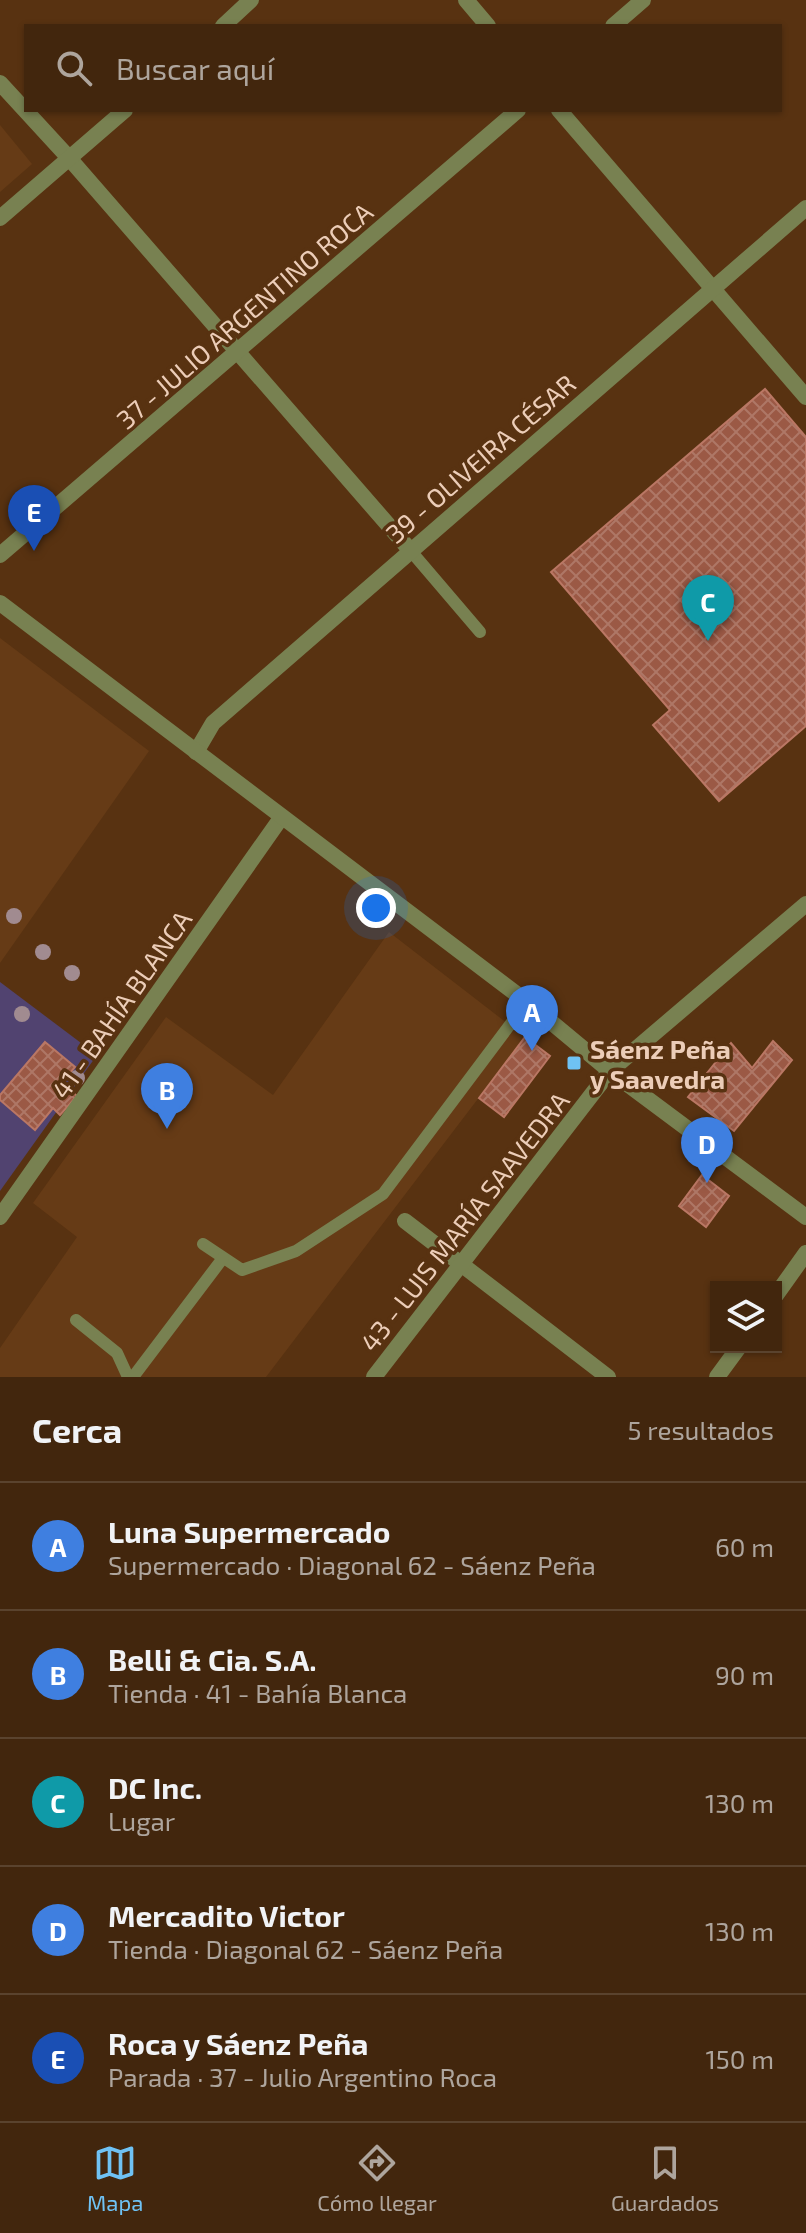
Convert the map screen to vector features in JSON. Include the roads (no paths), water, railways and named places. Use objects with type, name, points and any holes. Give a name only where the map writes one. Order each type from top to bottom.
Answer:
[{"type":"street","points":[[225,24],[251,0]]},
{"type":"street","points":[[466,0],[486,24]]},
{"type":"street","points":[[615,24],[643,0]]},
{"type":"street","points":[[0,83],[24,109]]},
{"type":"street","points":[[27,112],[410,550]]},
{"type":"street","points":[[0,218],[123,112]]},
{"type":"street","name":"37 - JULIO ARGENTINO ROCA","points":[[0,555],[516,112]]},
{"type":"street","points":[[561,112],[806,397]]},
{"type":"street","name":"39 - OLIVEIRA CÉSAR","points":[[196,752],[213,723],[806,208]]},
{"type":"street","points":[[0,603],[527,1002],[610,1071],[806,1217]]},
{"type":"street","name":"41 - BAHÍA BLANCA","points":[[0,1217],[281,818]]},
{"type":"street","name":"43 - LUIS MARÍA SAAVEDRA","points":[[374,1377],[610,1071],[806,904]]},
{"type":"street","points":[[405,1221],[608,1377]]},
{"type":"street","points":[[782,1287],[806,1253]]},
{"type":"street","points":[[717,1377],[735,1353]]},
{"type":"lane","points":[[410,550],[480,632]]},
{"type":"lane","points":[[203,1244],[242,1270],[296,1251],[383,1194],[527,1002]]},
{"type":"lane","points":[[76,1320],[117,1353],[131,1377],[223,1258]]},
{"type":"place","name":"Roca y Sáenz Peña","points":[[34,551]]},
{"type":"place","name":"DC Inc.","points":[[708,641]]},
{"type":"place","name":"Luna Supermercado","points":[[532,1051]]},
{"type":"place","name":"Sáenz Peña y Saavedra","points":[[574,1063]]},
{"type":"place","name":"Belli & Cia. S.A.","points":[[167,1129]]},
{"type":"place","name":"Mercadito Victor","points":[[707,1183]]}]
